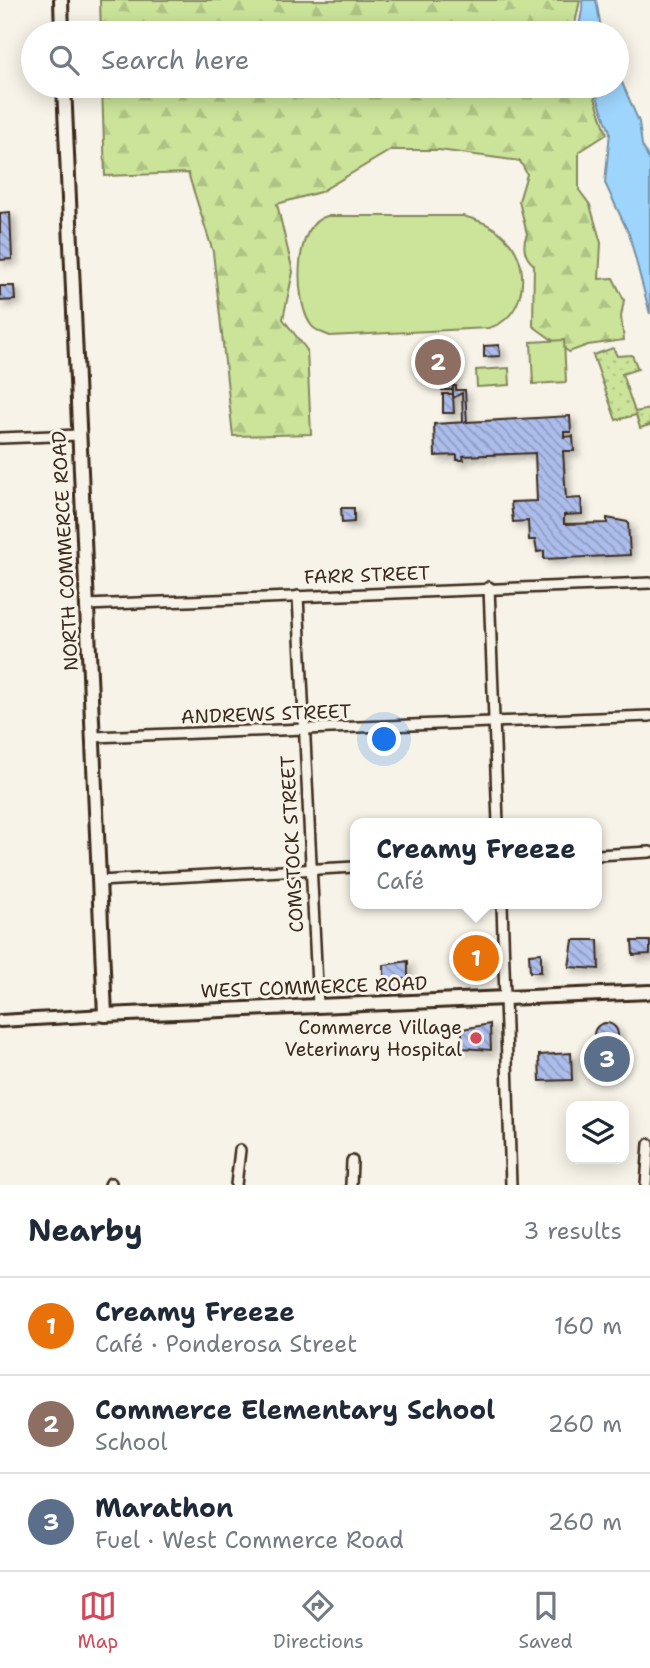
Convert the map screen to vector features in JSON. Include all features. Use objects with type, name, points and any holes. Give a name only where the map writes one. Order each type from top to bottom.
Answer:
[{"type":"main road","points":[[61,0],[62,21]]},
{"type":"main road","name":"NORTH COMMERCE ROAD","points":[[65,98],[105,1015]]},
{"type":"main road","name":"WEST COMMERCE ROAD","points":[[105,1015],[650,992]]},
{"type":"street","points":[[0,438],[79,435]]},
{"type":"street","name":"FARR STREET","points":[[86,605],[489,587],[650,583]]},
{"type":"street","points":[[489,587],[498,818]]},
{"type":"street","name":"COMSTOCK STREET","points":[[298,596],[318,1006]]},
{"type":"street","name":"ANDREWS STREET","points":[[93,737],[650,716]]},
{"type":"street","points":[[602,855],[650,852]]},
{"type":"street","points":[[99,881],[350,867]]},
{"type":"street","points":[[502,909],[511,1185]]},
{"type":"street","points":[[0,1021],[105,1015]]},
{"type":"street","points":[[646,1185],[649,1144]]},
{"type":"street","points":[[236,1185],[240,1150]]},
{"type":"street","points":[[351,1185],[352,1161]]},
{"type":"green space","points":[[100,0],[580,0],[576,21],[101,21]]},
{"type":"green space","points":[[102,98],[595,98],[607,134],[579,152],[579,190],[590,205],[601,243],[599,279],[613,278],[624,300],[621,317],[624,340],[588,345],[569,352],[533,326],[534,265],[525,251],[527,234],[519,201],[527,174],[520,161],[439,150],[391,150],[320,192],[277,204],[293,272],[283,319],[307,350],[311,434],[233,436],[213,252],[188,173],[105,176]]},
{"type":"green space","points":[[327,216],[463,216],[483,223],[505,237],[517,254],[522,280],[517,305],[500,323],[488,328],[330,336],[319,332],[305,314],[300,264],[308,233],[316,222]]},
{"type":"green space","points":[[564,340],[566,382],[533,384],[531,342]]},
{"type":"green space","points":[[613,348],[617,356],[632,355],[638,369],[622,374],[635,412],[650,409],[650,425],[640,428],[636,415],[616,420],[593,355]]},
{"type":"green space","points":[[509,368],[510,385],[477,387],[476,370]]},
{"type":"water","points":[[582,0],[596,0],[600,21],[580,21]]},
{"type":"water","points":[[597,98],[629,98],[639,122],[642,145],[650,162],[650,314],[629,234],[605,183],[610,132]]},
{"type":"building","points":[[10,212],[12,259],[0,260],[0,213]]},
{"type":"building","points":[[0,286],[14,286],[15,300],[0,301]]},
{"type":"building","points":[[499,345],[500,356],[484,357],[484,346]]},
{"type":"building","points":[[442,371],[453,371],[453,390],[442,390]]},
{"type":"building","points":[[453,386],[456,386],[456,390],[465,390],[467,422],[463,422],[462,393],[453,398]]},
{"type":"building","points":[[443,394],[453,394],[454,413],[443,413]]},
{"type":"building","points":[[570,416],[571,432],[564,432],[564,437],[573,436],[574,451],[563,451],[566,499],[581,498],[582,514],[564,515],[564,524],[607,523],[607,518],[628,522],[630,555],[544,559],[544,551],[537,552],[535,540],[529,540],[528,521],[513,522],[511,502],[537,501],[535,453],[463,456],[464,460],[457,460],[457,455],[435,456],[434,424]]},
{"type":"building","points":[[341,508],[354,508],[354,522],[342,523]]},
{"type":"building","points":[[573,940],[598,940],[599,969],[569,967]]},
{"type":"building","points":[[632,941],[650,941],[650,954],[633,955]]},
{"type":"building","points":[[482,953],[483,963],[470,964],[470,954]]},
{"type":"building","points":[[541,953],[541,972],[530,972],[529,954]]},
{"type":"building","points":[[408,961],[408,979],[384,980],[384,965]]},
{"type":"building","points":[[606,1023],[614,1027],[618,1035],[614,1043],[606,1047],[598,1043],[594,1035],[598,1027]]},
{"type":"building","name":"Commerce Village Veterinary Hospital","points":[[490,1024],[491,1050],[462,1048],[462,1029]]},
{"type":"building","points":[[571,1053],[572,1080],[540,1081],[539,1055]]},
{"type":"building","points":[[617,1053],[617,1064],[596,1065],[596,1054]]},
{"type":"place","name":"Commerce Elementary School","points":[[438,362]]},
{"type":"place","name":"Creamy Freeze","points":[[476,958]]},
{"type":"place","name":"Commerce Village Veterinary Hospital","points":[[476,1038]]},
{"type":"place","name":"Marathon","points":[[607,1059]]}]
